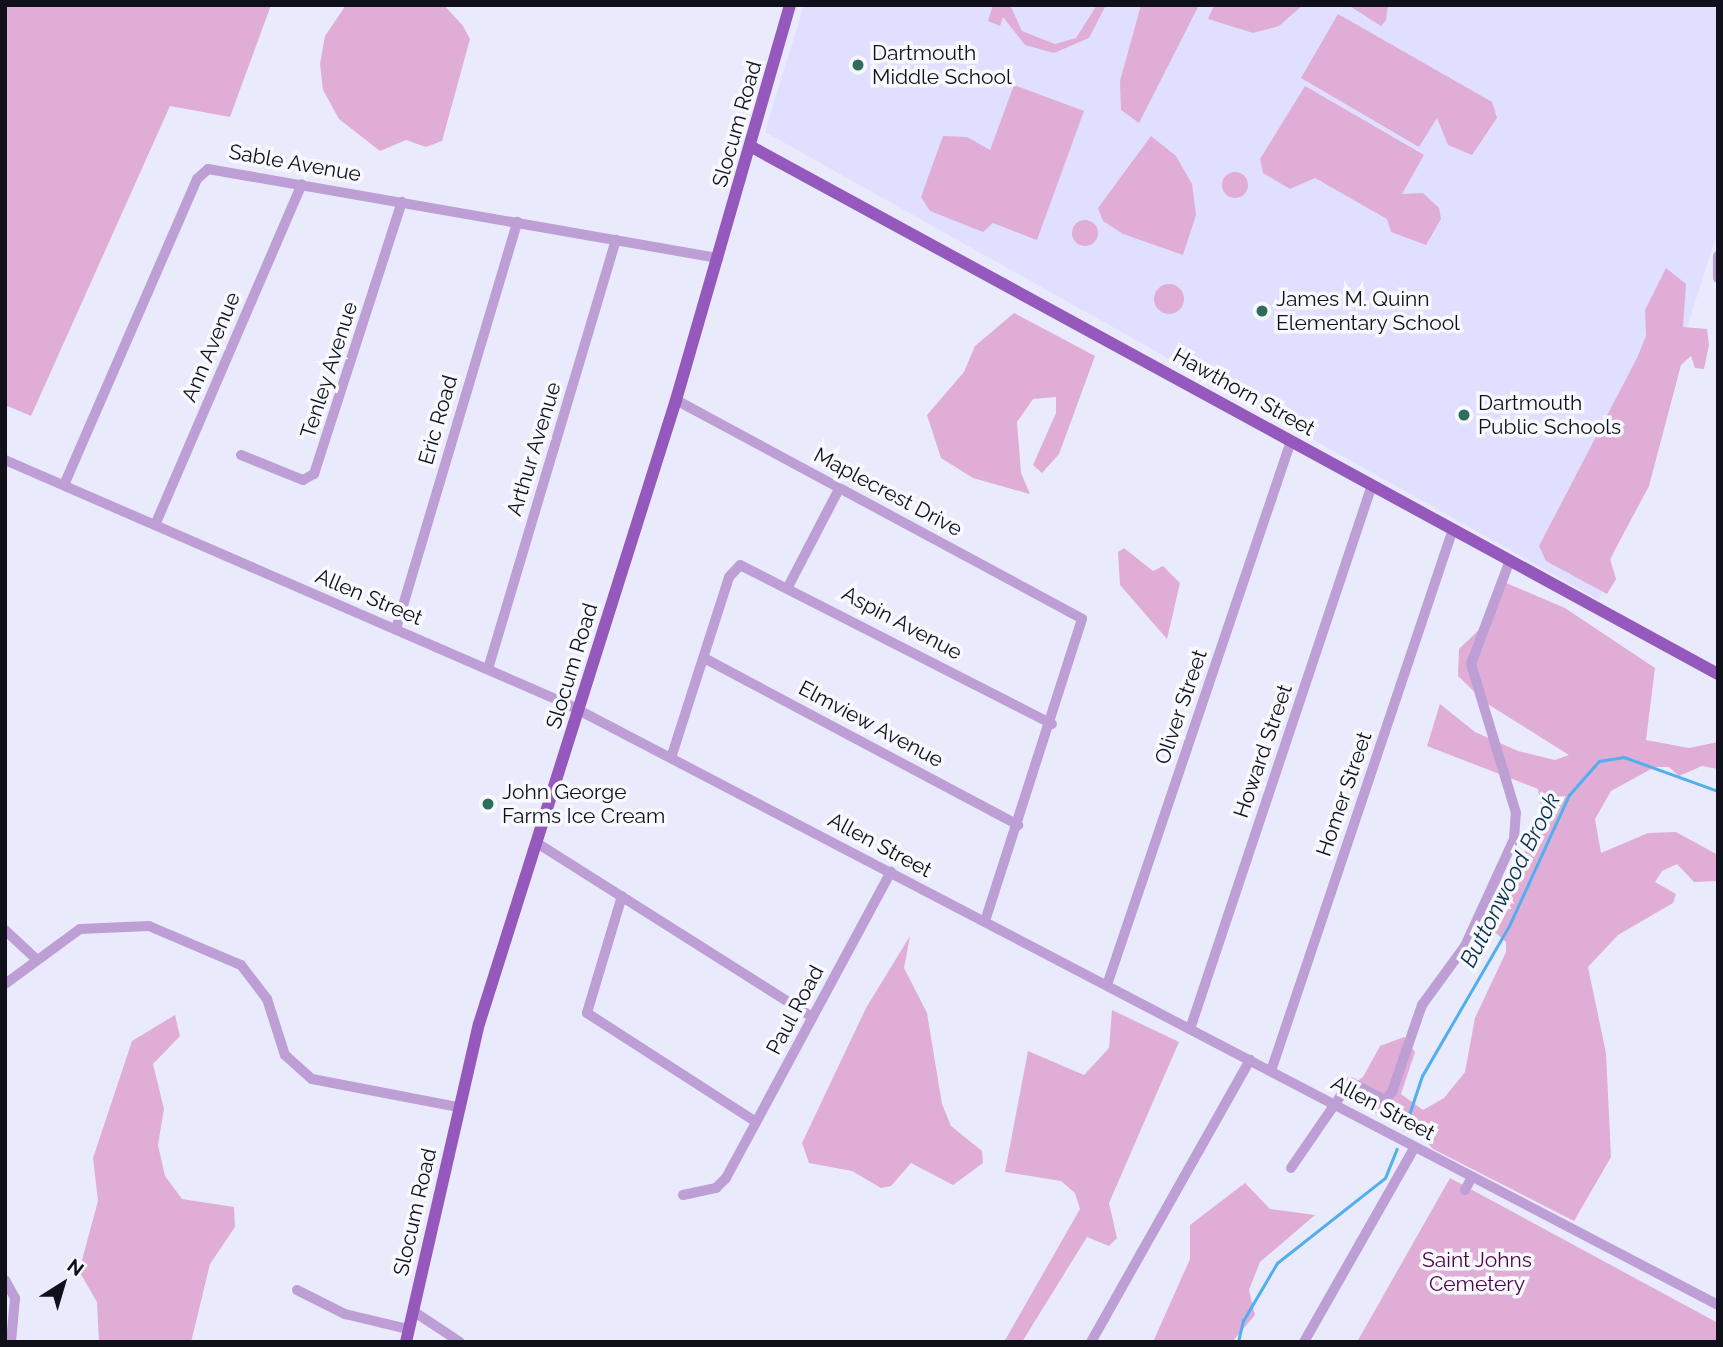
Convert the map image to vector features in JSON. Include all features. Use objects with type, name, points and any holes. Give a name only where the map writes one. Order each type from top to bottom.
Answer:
[{"type":"main road","name":"Slocum Road","points":[[407,1335],[458,1107],[578,710],[676,400],[790,5]]},
{"type":"main road","name":"Hawthorn Street","points":[[750,146],[1718,674]]},
{"type":"street","name":"Sable Avenue","points":[[64,485],[197,179],[217,168],[718,258]]},
{"type":"street","name":"Ann Avenue","points":[[155,525],[302,184]]},
{"type":"street","name":"Tenley Avenue","points":[[241,455],[303,480],[318,467],[402,202]]},
{"type":"street","name":"Eric Road","points":[[396,629],[517,222]]},
{"type":"street","name":"Arthur Avenue","points":[[488,669],[616,240]]},
{"type":"street","points":[[1718,256],[1718,278]]},
{"type":"street","name":"Maplecrest Drive","points":[[676,400],[1082,619],[1052,724]]},
{"type":"street","name":"Oliver Street","points":[[1107,985],[1291,440]]},
{"type":"street","name":"Allen Street","points":[[5,460],[578,710],[1718,1305]]},
{"type":"street","name":"Howard Street","points":[[1190,1029],[1372,485]]},
{"type":"street","points":[[789,585],[839,489]]},
{"type":"street","name":"Homer Street","points":[[1270,1071],[1453,529]]},
{"type":"street","points":[[1291,1168],[1331,1102],[1350,1083],[1385,1100],[1392,1092],[1422,1005],[1465,946],[1514,839],[1516,813],[1471,664],[1510,560]]},
{"type":"street","name":"Aspin Avenue","points":[[704,658],[733,568],[753,568],[1052,724]]},
{"type":"street","points":[[671,758],[704,658]]},
{"type":"street","name":"Elmview Avenue","points":[[704,658],[1018,825]]},
{"type":"street","points":[[985,921],[1052,724]]},
{"type":"street","points":[[537,843],[812,1017]]},
{"type":"street","name":"Paul Road","points":[[682,1195],[716,1188],[733,1166],[891,872]]},
{"type":"street","points":[[622,896],[587,1013],[756,1122]]},
{"type":"street","points":[[5,984],[36,959],[88,927],[127,923],[163,930],[227,955],[252,976],[270,1004],[285,1055],[312,1079],[458,1107]]},
{"type":"street","points":[[5,930],[36,959]]},
{"type":"street","points":[[1091,1342],[1250,1060]]},
{"type":"street","points":[[1304,1342],[1415,1147]]},
{"type":"street","points":[[1465,1190],[1472,1177]]},
{"type":"street","points":[[5,1280],[15,1298],[11,1342]]},
{"type":"street","points":[[297,1290],[345,1314],[407,1335]]},
{"type":"street","points":[[413,1311],[460,1342]]},
{"type":"shaded area","name":"Dartmouth Public Schools","points":[[804,5],[1718,5],[1718,231],[1599,600],[765,132]]},
{"type":"green space","points":[[5,5],[271,5],[230,117],[170,106],[31,416],[5,405]]},
{"type":"green space","points":[[346,5],[444,5],[463,26],[470,39],[442,141],[426,147],[406,140],[380,151],[339,119],[323,90],[320,64],[325,36]]},
{"type":"green space","points":[[993,5],[1010,5],[1022,31],[1055,44],[1076,38],[1097,5],[1106,5],[1089,38],[1054,53],[1025,45],[1003,17],[1000,26],[988,21]]},
{"type":"green space","points":[[1141,5],[1199,5],[1139,123],[1121,110],[1120,81]]},
{"type":"green space","points":[[1214,5],[1303,5],[1279,26],[1253,33],[1208,19]]},
{"type":"green space","points":[[1348,5],[1388,5],[1386,20],[1381,26]]},
{"type":"green space","points":[[1338,14],[1492,102],[1497,118],[1472,155],[1448,145],[1437,118],[1419,147],[1301,78]]},
{"type":"green space","points":[[1014,85],[1084,111],[1037,240],[993,223],[983,232],[930,211],[921,197],[943,136],[967,137],[990,150]]},
{"type":"green space","points":[[1305,86],[1424,155],[1402,194],[1423,193],[1439,208],[1441,219],[1426,245],[1391,232],[1387,219],[1315,178],[1290,189],[1263,173],[1260,159]]},
{"type":"green space","points":[[1151,136],[1176,156],[1192,184],[1196,215],[1183,255],[1123,234],[1103,221],[1098,208]]},
{"type":"green space","points":[[1235,172],[1244,176],[1248,185],[1244,194],[1235,198],[1226,194],[1222,185],[1226,176]]},
{"type":"green space","points":[[1085,220],[1094,224],[1098,233],[1094,242],[1085,246],[1076,242],[1072,233],[1076,224]]},
{"type":"green space","points":[[1666,268],[1686,284],[1683,327],[1707,329],[1709,345],[1704,369],[1695,368],[1691,356],[1681,365],[1649,486],[1610,559],[1616,579],[1607,594],[1546,561],[1539,546],[1637,358],[1646,336],[1645,310]]},
{"type":"green space","points":[[1169,284],[1180,288],[1184,299],[1180,310],[1169,314],[1158,310],[1154,299],[1158,288]]},
{"type":"green space","points":[[1014,313],[1095,356],[1059,454],[1042,473],[1033,465],[1056,413],[1056,397],[1033,399],[1017,422],[1021,473],[1030,494],[973,478],[941,458],[927,415],[964,372],[975,346]]},
{"type":"green space","points":[[1124,548],[1153,571],[1163,566],[1180,583],[1167,639],[1120,585],[1118,552]]},
{"type":"green space","points":[[1504,582],[1565,608],[1655,668],[1646,740],[1689,748],[1718,742],[1718,769],[1702,766],[1679,776],[1669,767],[1655,767],[1611,791],[1595,819],[1601,853],[1648,833],[1676,832],[1718,855],[1718,881],[1694,882],[1677,864],[1662,871],[1655,882],[1676,894],[1673,903],[1618,935],[1588,967],[1606,1053],[1611,1157],[1574,1221],[1433,1149],[1418,1132],[1337,1096],[1363,1077],[1380,1046],[1404,1037],[1415,1052],[1401,1094],[1423,1110],[1444,1098],[1465,1072],[1475,1018],[1506,952],[1506,942],[1489,927],[1484,903],[1496,877],[1508,878],[1519,867],[1541,808],[1538,789],[1427,746],[1440,704],[1475,732],[1518,751],[1555,760],[1569,755],[1486,703],[1458,676],[1459,649],[1484,625]]},
{"type":"green space","points":[[910,936],[904,968],[927,1013],[942,1104],[951,1126],[982,1151],[983,1163],[953,1185],[911,1163],[891,1186],[881,1188],[852,1171],[809,1163],[802,1143],[866,1008]]},
{"type":"green space","points":[[1112,1010],[1179,1042],[1109,1203],[1117,1238],[1109,1246],[1087,1237],[1022,1342],[1004,1342],[1080,1209],[1075,1193],[1061,1181],[1005,1172],[1028,1051],[1084,1075],[1109,1048]]},
{"type":"green space","points":[[175,1015],[180,1036],[153,1064],[164,1109],[158,1145],[165,1176],[182,1199],[234,1207],[235,1227],[210,1264],[191,1342],[99,1342],[97,1302],[79,1271],[98,1201],[93,1158],[132,1041]]},
{"type":"green space","name":"Saint Johns Cemetery","points":[[1450,1178],[1718,1323],[1718,1342],[1357,1342]]},
{"type":"green space","points":[[1245,1183],[1270,1209],[1315,1215],[1260,1262],[1249,1290],[1255,1315],[1232,1342],[1153,1342],[1190,1259],[1190,1225]]},
{"type":"waterway","name":"Buttonwood Brook","points":[[1404,1130],[1422,1076],[1509,926],[1569,795],[1599,761],[1624,757],[1718,791]]},
{"type":"waterway","name":"Buttonwood Brook","points":[[1238,1342],[1243,1321],[1277,1263],[1385,1178],[1397,1149]]},
{"type":"place","name":"Dartmouth Middle School","points":[[858,65]]},
{"type":"place","name":"James M. Quinn Elementary School","points":[[1262,311]]},
{"type":"place","name":"Dartmouth Public Schools","points":[[1464,415]]},
{"type":"place","name":"John George Farms Ice Cream","points":[[488,804]]}]
